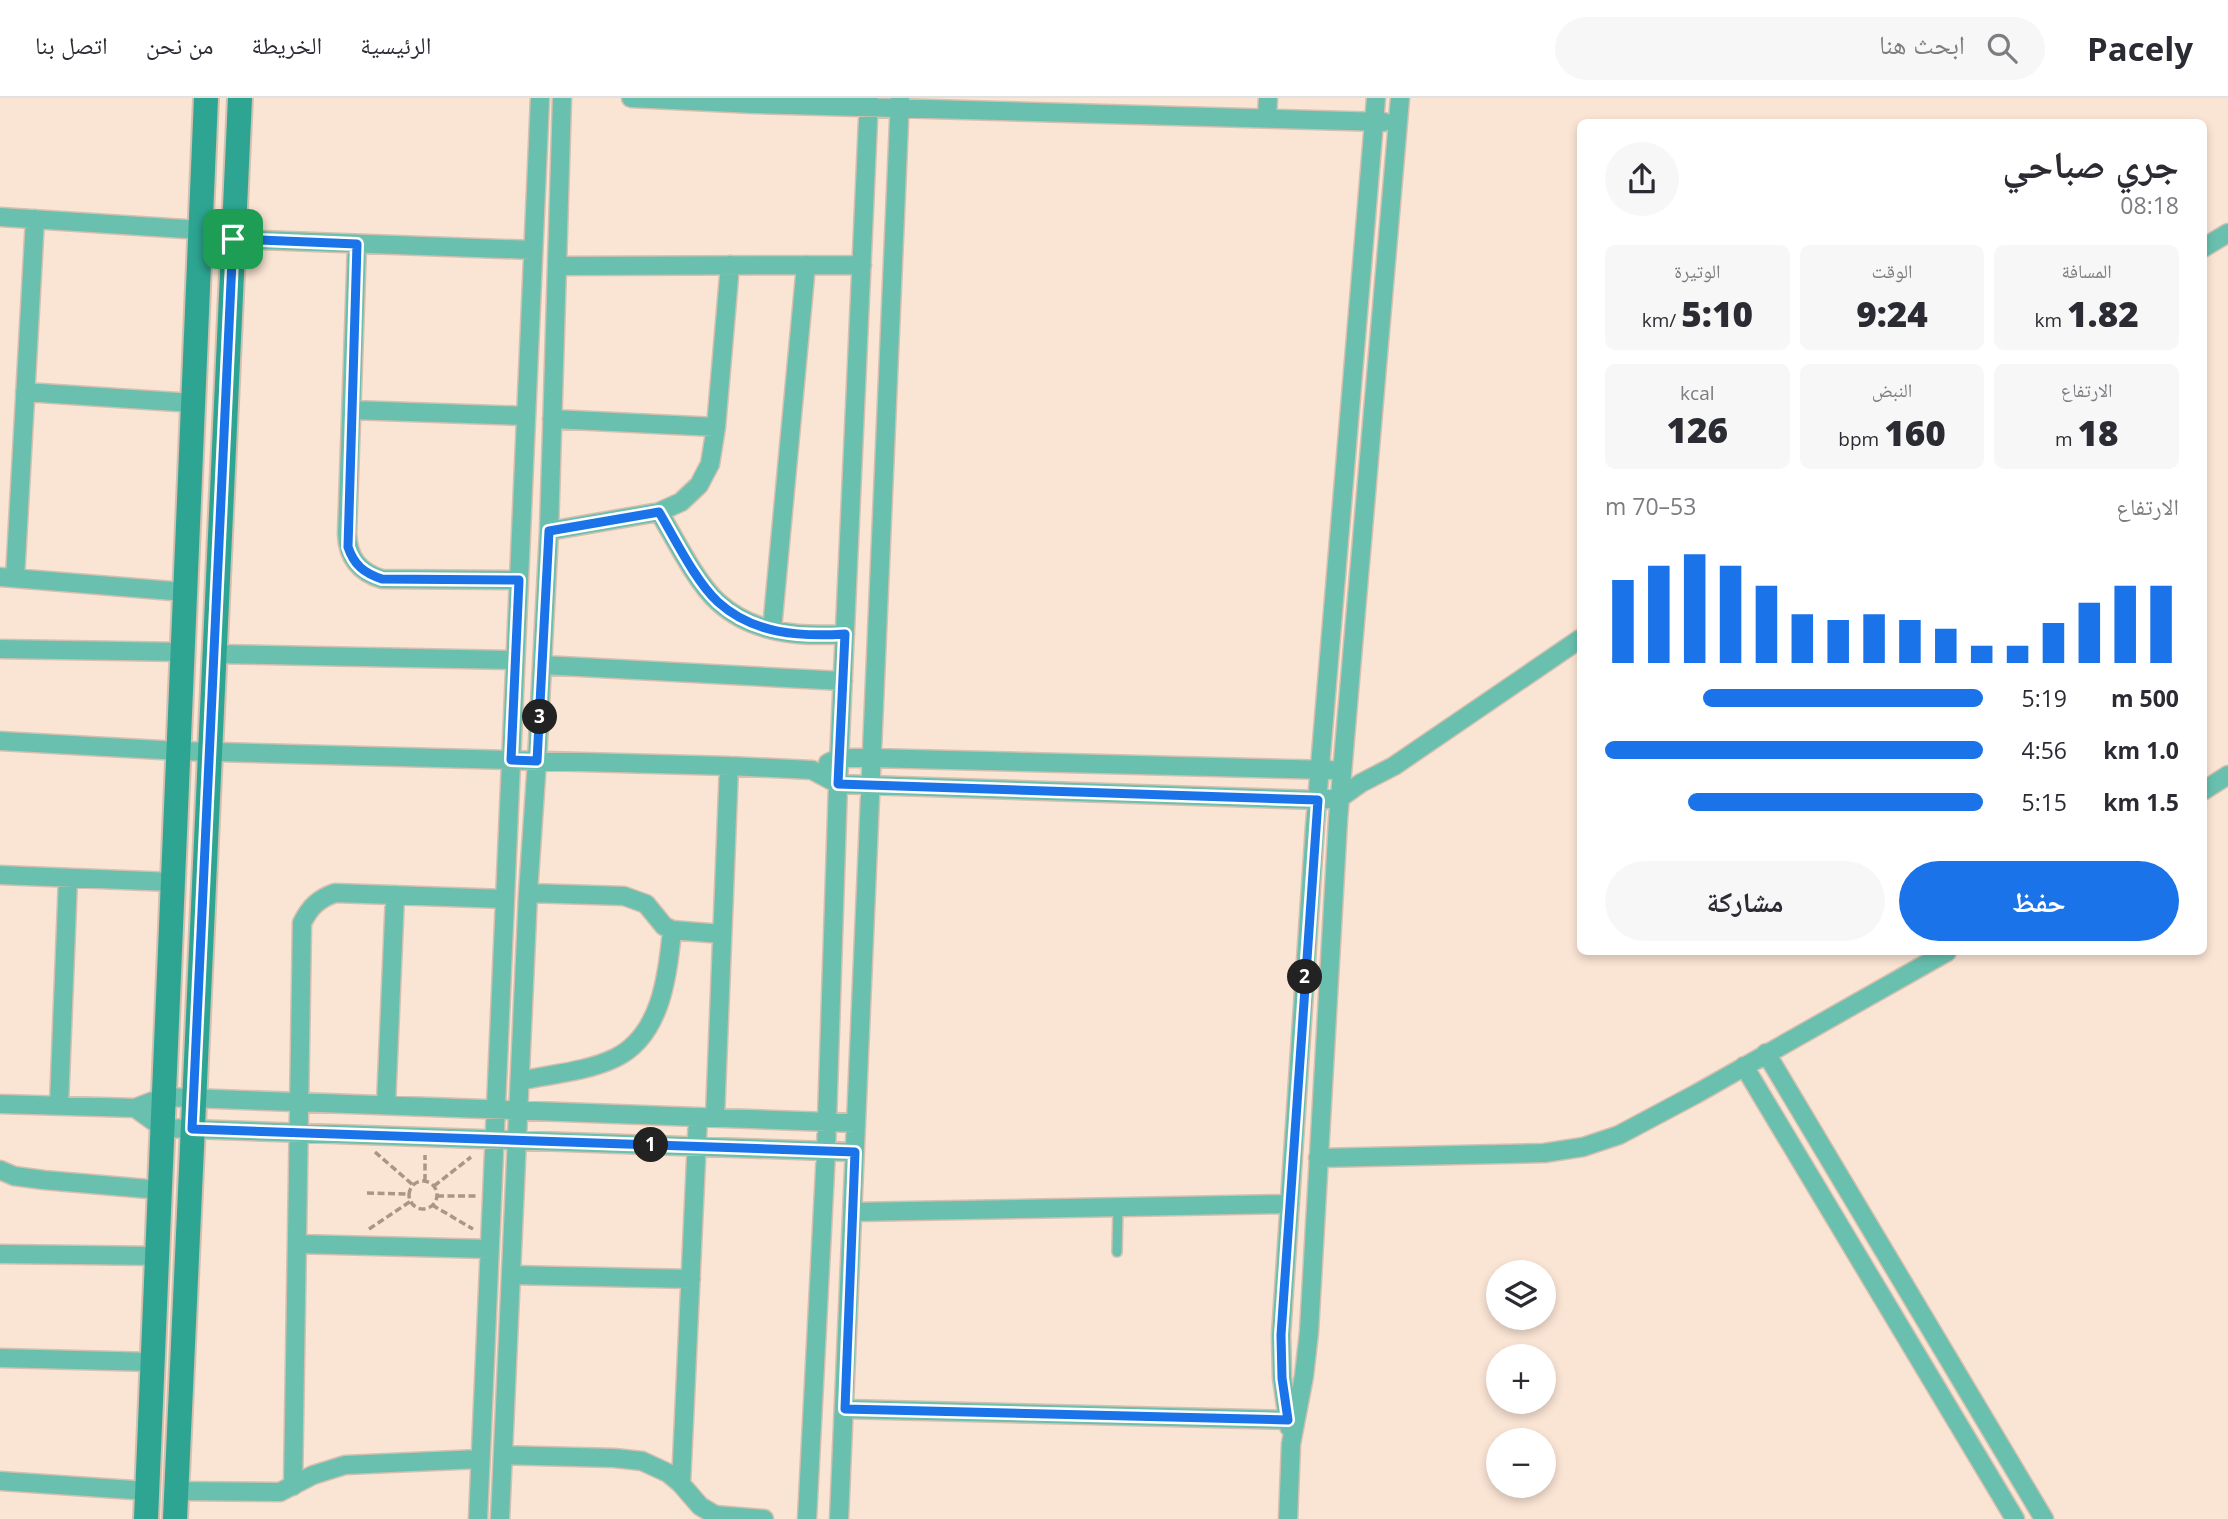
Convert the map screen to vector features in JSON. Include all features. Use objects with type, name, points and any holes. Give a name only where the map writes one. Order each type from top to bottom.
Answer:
[{"type":"street","points":[[146,1519],[206,98]]},
{"type":"street","points":[[175,1519],[240,98]]},
{"type":"street","points":[[478,1519],[540,98]]},
{"type":"street","points":[[500,1519],[528,893],[549,531],[562,98]]},
{"type":"street","points":[[631,98],[1176,107],[1267,118],[1398,123]]},
{"type":"street","points":[[1267,118],[1268,98]]},
{"type":"street","points":[[1292,1420],[1282,1378],[1281,1335],[1318,800],[1376,98]]},
{"type":"street","points":[[1288,1519],[1292,1420],[1304,1376],[1309,1332],[1340,798],[1401,98]]},
{"type":"street","points":[[807,1519],[826,1151],[842,681],[869,102]]},
{"type":"street","points":[[839,1519],[900,103]]},
{"type":"street","points":[[0,217],[201,230]]},
{"type":"street","points":[[35,219],[25,392],[8,577],[186,592]]},
{"type":"street","points":[[2207,246],[2228,233]]},
{"type":"street","points":[[233,239],[533,250]]},
{"type":"street","points":[[357,244],[348,547],[352,558],[360,568],[382,579],[519,580]]},
{"type":"street","points":[[549,531],[659,512],[681,502],[699,485],[710,464],[716,427],[730,265]]},
{"type":"street","points":[[772,629],[806,265]]},
{"type":"street","points":[[557,266],[862,265]]},
{"type":"street","points":[[25,392],[193,403]]},
{"type":"street","points":[[352,410],[526,416]]},
{"type":"street","points":[[552,419],[716,427]]},
{"type":"street","points":[[659,512],[718,602],[748,623],[808,636],[845,634]]},
{"type":"street","points":[[0,741],[179,751],[729,766],[812,770],[838,784],[870,786],[1318,800],[1340,798],[1421,748],[1577,641]]},
{"type":"street","points":[[0,649],[183,652]]},
{"type":"street","points":[[214,654],[515,660]]},
{"type":"street","points":[[542,665],[842,681]]},
{"type":"street","points":[[812,770],[839,758],[872,758],[1343,771],[1362,783]]},
{"type":"street","points":[[681,1484],[697,1146],[706,1117],[722,934],[729,766]]},
{"type":"street","points":[[2207,788],[2228,775]]},
{"type":"street","points":[[0,876],[173,882]]},
{"type":"street","points":[[59,1105],[68,878]]},
{"type":"street","points":[[293,1486],[302,923],[309,909],[321,898],[335,892],[505,899]]},
{"type":"street","points":[[528,893],[636,898],[646,904],[664,926],[671,930],[722,934]]},
{"type":"street","points":[[386,1105],[395,895]]},
{"type":"street","points":[[520,1081],[597,1064],[616,1058],[632,1047],[656,1013],[667,972],[671,930]]},
{"type":"street","points":[[1318,1158],[1544,1153],[1583,1147],[1619,1135],[1942,955]]},
{"type":"street","points":[[1766,1053],[2044,1519]]},
{"type":"street","points":[[1744,1066],[2015,1519]]},
{"type":"street","points":[[0,1104],[135,1108],[164,1097],[856,1123]]},
{"type":"street","points":[[135,1108],[163,1128],[855,1152]]},
{"type":"street","points":[[0,1170],[14,1176],[44,1180],[160,1190]]},
{"type":"street","points":[[853,1212],[1290,1204]]},
{"type":"street","points":[[1857,1256],[1879,1243]]},
{"type":"street","points":[[297,1244],[490,1244]]},
{"type":"street","points":[[0,1254],[158,1256]]},
{"type":"street","points":[[511,1275],[691,1279]]},
{"type":"street","points":[[0,1358],[153,1362]]},
{"type":"street","points":[[845,1409],[1292,1420]]},
{"type":"street","points":[[503,1455],[642,1461],[668,1473],[700,1506],[715,1515],[764,1519]]},
{"type":"street","points":[[176,1491],[280,1492],[313,1475],[345,1465],[480,1459]]},
{"type":"street","points":[[1994,1484],[2015,1471]]},
{"type":"street","points":[[0,1481],[148,1491]]},
{"type":"lane","points":[[1117,1252],[1118,1207]]},
{"type":"path","points":[[354,1135],[413,1185]]},
{"type":"path","points":[[425,1181],[426,1137]]},
{"type":"path","points":[[434,1186],[494,1139]]},
{"type":"path","points":[[411,1202],[421,1208],[432,1205],[437,1196],[434,1186],[425,1181],[413,1185]]},
{"type":"path","points":[[411,1202],[413,1185]]},
{"type":"path","points":[[367,1193],[410,1194]]},
{"type":"path","points":[[437,1196],[492,1195]]},
{"type":"path","points":[[345,1245],[411,1202]]},
{"type":"path","points":[[432,1205],[490,1244]]},
{"type":"route","points":[[233,239],[357,244],[348,547],[360,568],[382,579],[519,580],[511,760],[537,761],[549,531],[659,512],[718,602],[748,623],[808,636],[845,634],[838,784],[1318,800],[1281,1335],[1282,1378],[1288,1420],[845,1409],[855,1152],[192,1129],[233,239]]}]
